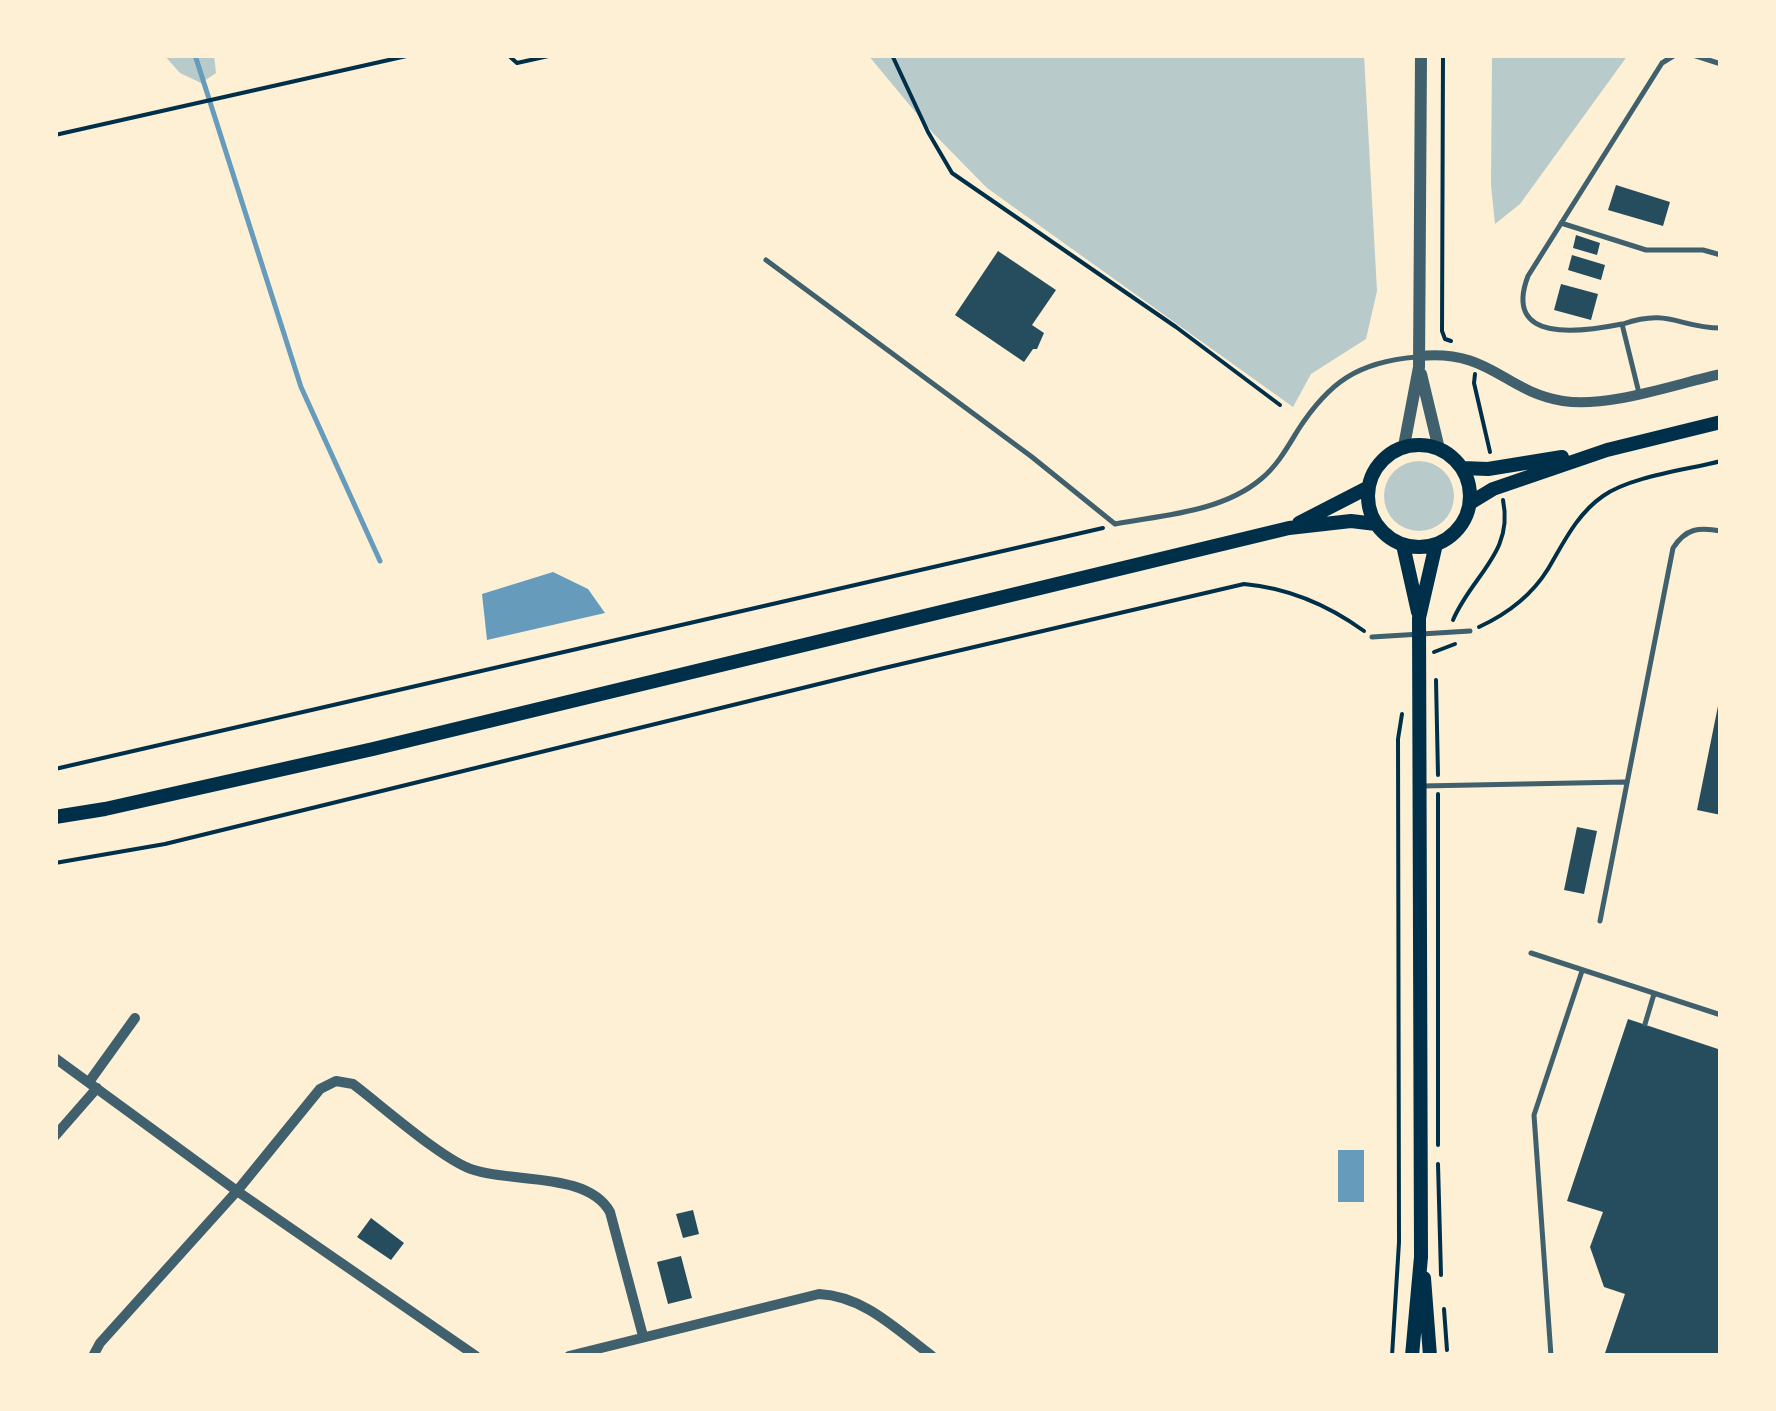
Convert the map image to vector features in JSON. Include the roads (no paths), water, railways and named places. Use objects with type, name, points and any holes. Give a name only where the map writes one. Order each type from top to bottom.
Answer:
[{"type":"main road","points":[[1462,468],[1488,469],[1607,450],[1721,422]]},
{"type":"main road","points":[[1420,444],[1439,449],[1462,468],[1469,483],[1470,503],[1460,526],[1436,544],[1404,545],[1388,537],[1376,524],[1369,508],[1369,486],[1378,464],[1404,446],[1420,444]]},
{"type":"main road","points":[[1470,503],[1499,487],[1607,450]]},
{"type":"main road","points":[[1289,528],[1369,486]]},
{"type":"main road","points":[[55,817],[354,753],[1289,528],[1351,521],[1376,524]]},
{"type":"main road","points":[[1419,618],[1436,544]]},
{"type":"main road","points":[[1404,545],[1419,618],[1425,676],[1420,786],[1420,1257],[1412,1356]]},
{"type":"main road","points":[[1420,1257],[1430,1356]]},
{"type":"street","points":[[1404,446],[1419,362],[1421,55]]},
{"type":"street","points":[[1419,362],[1462,356],[1480,362],[1526,390],[1560,401],[1584,403],[1721,374]]},
{"type":"street","points":[[1419,362],[1439,449]]},
{"type":"street","points":[[55,1136],[94,1085],[134,1018]]},
{"type":"street","points":[[55,1058],[237,1191],[476,1356]]},
{"type":"street","points":[[94,1356],[100,1343],[237,1191],[325,1084],[336,1080],[353,1084],[463,1166],[581,1188],[599,1196],[610,1212],[642,1336]]},
{"type":"street","points":[[570,1356],[804,1296],[833,1294],[863,1304],[932,1356]]},
{"type":"lane","points":[[1674,55],[1662,63],[1560,223],[1521,294],[1528,317],[1538,325],[1558,330],[1579,331],[1651,316],[1721,328],[1721,312]]},
{"type":"lane","points":[[1693,55],[1721,64]]},
{"type":"lane","points":[[1560,223],[1646,250],[1703,250],[1721,255]]},
{"type":"lane","points":[[766,260],[1115,524],[1194,509],[1244,490],[1278,462],[1312,409],[1338,382],[1375,364],[1419,362]]},
{"type":"lane","points":[[1622,324],[1639,393]]},
{"type":"lane","points":[[1600,921],[1673,548],[1680,537],[1692,530],[1703,527],[1721,531]]},
{"type":"lane","points":[[1372,637],[1470,631]]},
{"type":"lane","points":[[1420,786],[1625,782]]},
{"type":"lane","points":[[1530,952],[1721,1014]]},
{"type":"lane","points":[[1551,1356],[1534,1115],[1582,971]]},
{"type":"lane","points":[[1644,1024],[1654,994]]},
{"type":"water","points":[[553,572],[588,589],[605,613],[487,640],[482,594]]},
{"type":"water","points":[[1338,1150],[1364,1150],[1364,1202],[1338,1202]]},
{"type":"waterway","points":[[195,55],[301,387],[380,561]]}]
